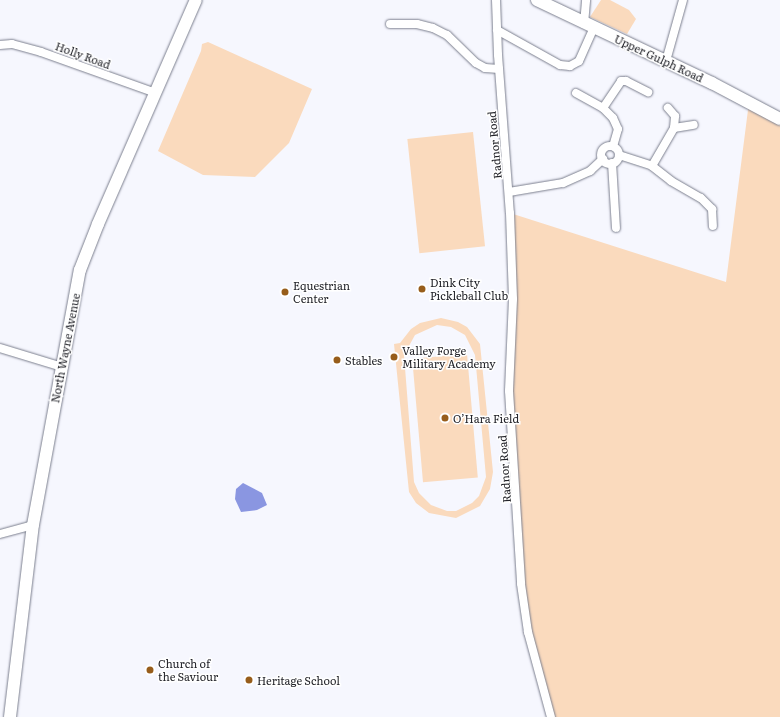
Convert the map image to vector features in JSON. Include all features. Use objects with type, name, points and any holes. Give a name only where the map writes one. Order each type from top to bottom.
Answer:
[{"type":"street","name":"North Wayne Avenue","points":[[10,717],[33,525],[62,367],[86,252],[196,0]]},
{"type":"street","name":"Radnor Road","points":[[496,0],[499,70],[509,192],[513,299],[509,392],[521,584],[528,632],[550,717]]},
{"type":"street","name":"Upper Gulph Road","points":[[537,0],[589,26],[666,61],[780,119]]},
{"type":"street","points":[[497,30],[560,65],[570,66],[579,61],[589,26],[586,0]]},
{"type":"street","points":[[666,61],[683,0]]},
{"type":"street","points":[[390,24],[418,24],[433,28],[446,35],[476,62],[485,68],[499,70]]},
{"type":"street","name":"Holly Road","points":[[0,45],[12,44],[42,52],[156,93]]},
{"type":"street","points":[[604,108],[621,81],[626,80],[648,92]]},
{"type":"street","points":[[576,93],[604,108],[613,118],[618,129],[613,146]]},
{"type":"street","points":[[652,166],[674,128],[675,116],[668,108]]},
{"type":"street","points":[[674,128],[694,125]]},
{"type":"street","points":[[509,192],[563,184],[590,170],[603,159],[603,150],[613,146]]},
{"type":"street","points":[[613,146],[619,155],[652,166],[670,181],[707,203],[712,209],[713,226]]},
{"type":"street","points":[[616,228],[612,163],[619,155]]},
{"type":"street","points":[[603,159],[612,163]]},
{"type":"street","points":[[0,348],[62,367]]},
{"type":"street","points":[[0,534],[33,525]]},
{"type":"shaded area","points":[[601,0],[610,0],[629,10],[636,19],[627,34],[590,17]]},
{"type":"shaded area","points":[[208,42],[312,89],[289,143],[255,177],[203,175],[158,151],[201,51],[202,44]]},
{"type":"shaded area","points":[[749,102],[780,119],[780,717],[551,717],[528,632],[509,391],[510,213],[726,282]]},
{"type":"shaded area","points":[[473,132],[485,246],[419,253],[407,139]]},
{"type":"shaded area","points":[[441,318],[458,322],[467,327],[480,344],[493,472],[490,489],[480,506],[456,518],[429,513],[416,503],[409,492],[394,344],[400,343],[411,329],[420,323]],"holes":[[[437,325],[451,327],[465,335],[475,355],[486,477],[479,496],[472,503],[456,511],[447,511],[431,505],[419,493],[414,482],[404,355],[415,335]]]},
{"type":"shaded area","name":"O’Hara Field","points":[[467,354],[478,478],[423,482],[412,359]]},
{"type":"water","points":[[243,483],[262,493],[267,505],[257,510],[241,512],[235,499],[236,489]]},
{"type":"place","name":"Dink City Pickleball Club","points":[[422,289]]},
{"type":"place","name":"Equestrian Center","points":[[285,292]]},
{"type":"place","name":"Valley Forge Military Academy","points":[[394,357]]},
{"type":"place","name":"Stables","points":[[337,360]]},
{"type":"place","name":"O’Hara Field","points":[[445,418]]},
{"type":"place","name":"Church of the Saviour","points":[[150,670]]},
{"type":"place","name":"Heritage School","points":[[249,680]]}]
